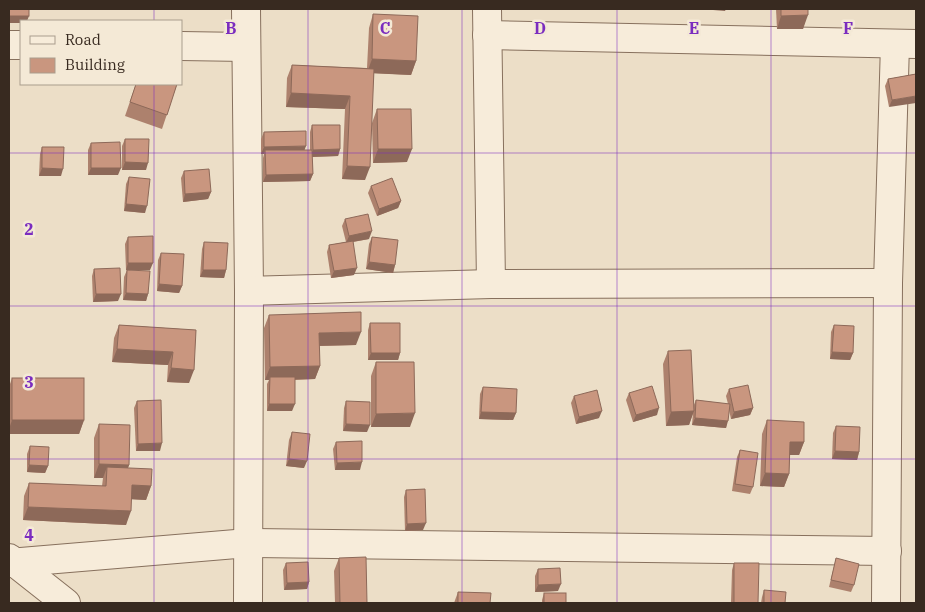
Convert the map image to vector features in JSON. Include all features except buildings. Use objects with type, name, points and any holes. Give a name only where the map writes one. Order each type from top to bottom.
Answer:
[{"type":"street","points":[[246,9],[249,291],[248,603]]},
{"type":"street","points":[[492,284],[487,22],[906,44],[888,283],[886,603]]},
{"type":"street","points":[[182,46],[246,47]]},
{"type":"street","points":[[249,291],[492,284],[888,283]]},
{"type":"street","points":[[10,561],[248,544],[887,551]]},
{"type":"street","points":[[10,561],[66,603]]}]
